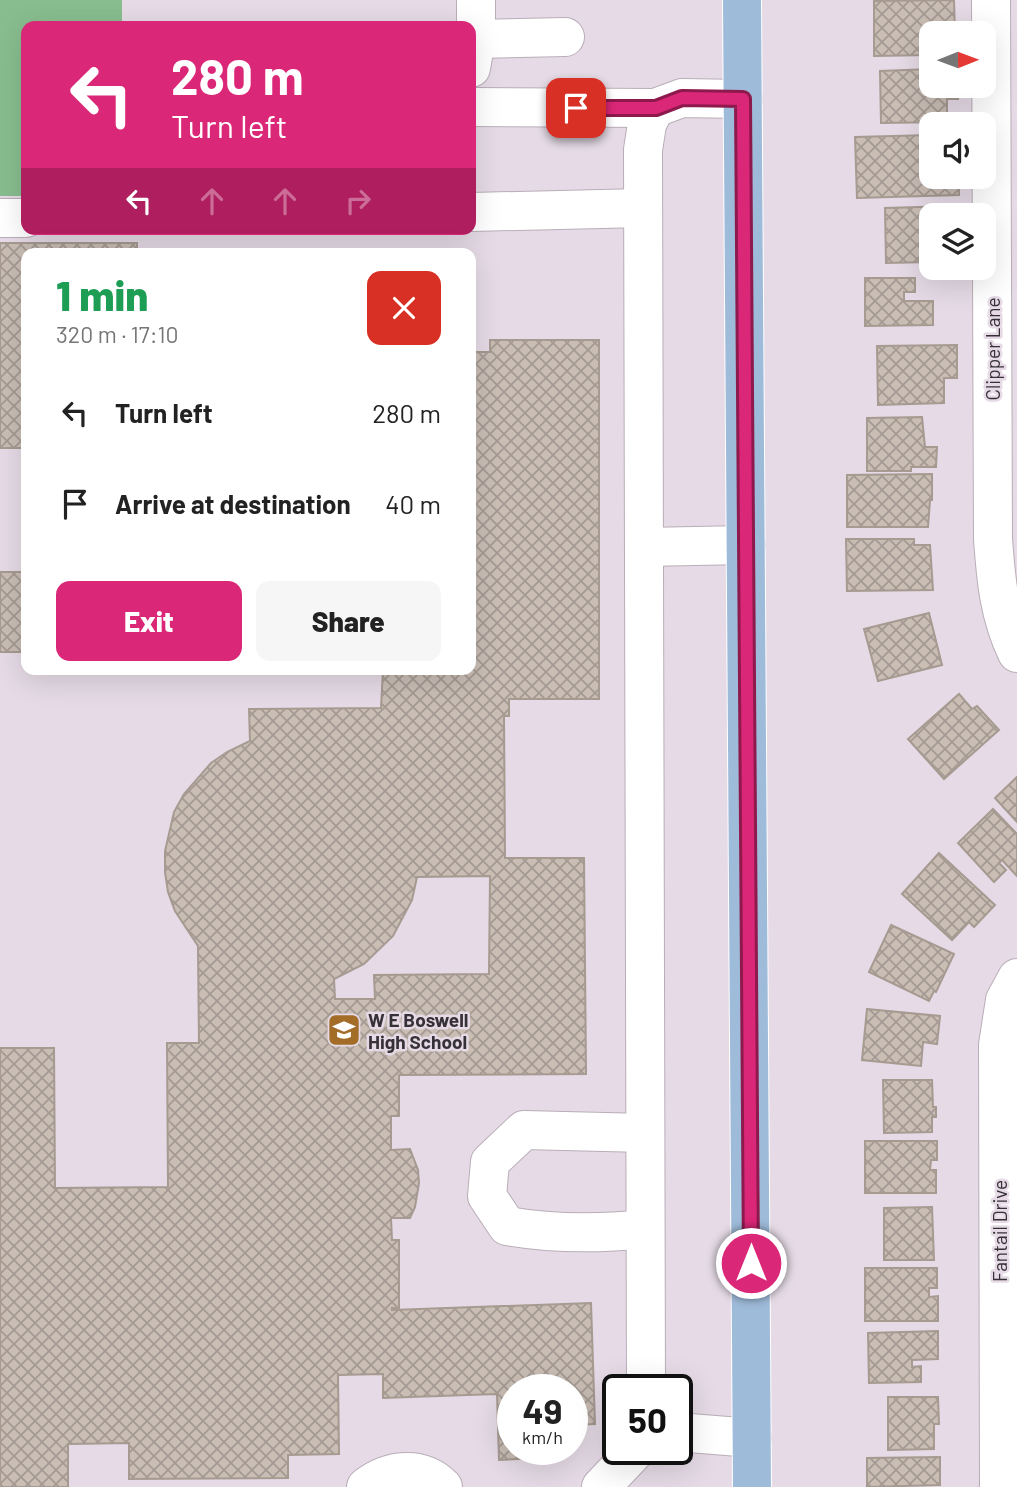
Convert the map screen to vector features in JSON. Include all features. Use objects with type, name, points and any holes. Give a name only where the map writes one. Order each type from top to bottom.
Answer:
[{"type":"main road","points":[[742,0],[752,1487]]},
{"type":"street","points":[[475,21],[476,0]]},
{"type":"street","name":"Clipper Lane","points":[[990,0],[993,539],[996,591],[1006,630],[1017,653]]},
{"type":"street","points":[[476,53],[565,37]]},
{"type":"street","points":[[476,107],[656,108],[682,98],[743,99]]},
{"type":"street","points":[[646,1374],[643,150],[647,124],[656,108]]},
{"type":"street","points":[[476,212],[643,208]]},
{"type":"street","points":[[0,218],[21,218]]},
{"type":"street","points":[[644,547],[746,545]]},
{"type":"street","name":"Fantail Drive","points":[[999,1487],[998,1045],[1005,1000],[1017,978]]},
{"type":"street","points":[[645,1133],[524,1130],[490,1162],[487,1196],[507,1226],[544,1232],[608,1233],[645,1229]]},
{"type":"street","points":[[693,1433],[752,1438]]},
{"type":"street","points":[[601,1487],[622,1465]]},
{"type":"street","points":[[366,1487],[383,1475],[402,1471],[421,1473],[443,1487]]},
{"type":"green space","points":[[0,0],[122,0],[122,21],[21,21],[21,196],[0,196]]},
{"type":"building","points":[[954,0],[955,21],[919,21],[919,55],[874,56],[874,1]]},
{"type":"building","points":[[919,69],[919,98],[958,99],[947,99],[947,112],[919,112],[919,122],[881,123],[880,71]]},
{"type":"building","points":[[919,135],[919,189],[959,189],[959,195],[857,198],[855,137]]},
{"type":"building","points":[[919,207],[919,262],[886,263],[885,208]]},
{"type":"building","points":[[0,243],[137,243],[137,248],[21,248],[21,448],[0,448]]},
{"type":"building","points":[[865,278],[915,278],[915,292],[904,292],[904,301],[933,301],[933,325],[865,326]]},
{"type":"building","points":[[490,340],[599,340],[599,699],[509,699],[509,716],[504,716],[505,858],[584,858],[586,1074],[399,1075],[399,1116],[391,1116],[391,1150],[410,1149],[418,1170],[419,1183],[415,1207],[410,1218],[391,1218],[392,1240],[399,1240],[399,1308],[392,1310],[591,1303],[595,1424],[588,1424],[588,1374],[497,1374],[497,1394],[383,1398],[383,1374],[338,1375],[339,1454],[288,1455],[288,1478],[129,1479],[129,1443],[68,1444],[68,1487],[0,1487],[0,1048],[54,1048],[55,1188],[168,1187],[167,1043],[199,1043],[198,946],[175,911],[165,872],[165,851],[174,812],[184,794],[211,763],[250,741],[249,709],[381,708],[383,675],[476,675],[476,352],[490,352]],"holes":[[[490,876],[489,974],[374,975],[375,999],[335,999],[334,979],[364,964],[393,936],[412,900],[417,877]]]},
{"type":"building","points":[[957,345],[957,378],[944,378],[944,403],[878,405],[877,346]]},
{"type":"building","points":[[922,417],[925,447],[937,447],[936,467],[911,467],[911,471],[867,471],[867,418]]},
{"type":"building","points":[[932,474],[928,527],[847,527],[847,475]]},
{"type":"building","points":[[846,539],[914,539],[914,545],[930,545],[933,590],[847,591]]},
{"type":"building","points":[[0,572],[21,572],[21,652],[0,652]]},
{"type":"building","points":[[929,613],[942,665],[878,681],[864,629]]},
{"type":"building","points":[[959,694],[972,709],[977,706],[999,730],[944,779],[908,739]]},
{"type":"building","points":[[1017,777],[1017,822],[995,798]]},
{"type":"building","points":[[993,809],[1017,834],[1017,876],[1002,860],[999,863],[1006,870],[994,882],[958,843]]},
{"type":"building","points":[[939,853],[995,905],[974,927],[969,922],[952,940],[902,894]]},
{"type":"building","points":[[891,925],[954,954],[929,1001],[869,972]]},
{"type":"building","points":[[867,1009],[940,1016],[937,1044],[923,1042],[921,1066],[862,1060]]},
{"type":"building","points":[[883,1080],[932,1080],[936,1117],[932,1117],[932,1132],[884,1133]]},
{"type":"building","points":[[865,1141],[937,1141],[937,1160],[931,1160],[930,1170],[936,1170],[936,1193],[865,1193]]},
{"type":"building","points":[[932,1207],[934,1260],[884,1260],[884,1208]]},
{"type":"building","points":[[865,1268],[937,1268],[937,1288],[929,1288],[929,1297],[938,1296],[938,1321],[865,1321]]},
{"type":"building","points":[[938,1331],[938,1359],[912,1360],[912,1367],[921,1366],[921,1382],[869,1383],[868,1333]]},
{"type":"building","points":[[888,1397],[938,1397],[939,1424],[934,1424],[934,1449],[888,1450]]},
{"type":"building","points":[[940,1457],[940,1485],[867,1487],[867,1458]]},
{"type":"place","name":"W E Boswell High School","points":[[344,1030]]},
{"type":"route","points":[[576,108],[656,108],[682,98],[743,99],[751,1263]]}]
